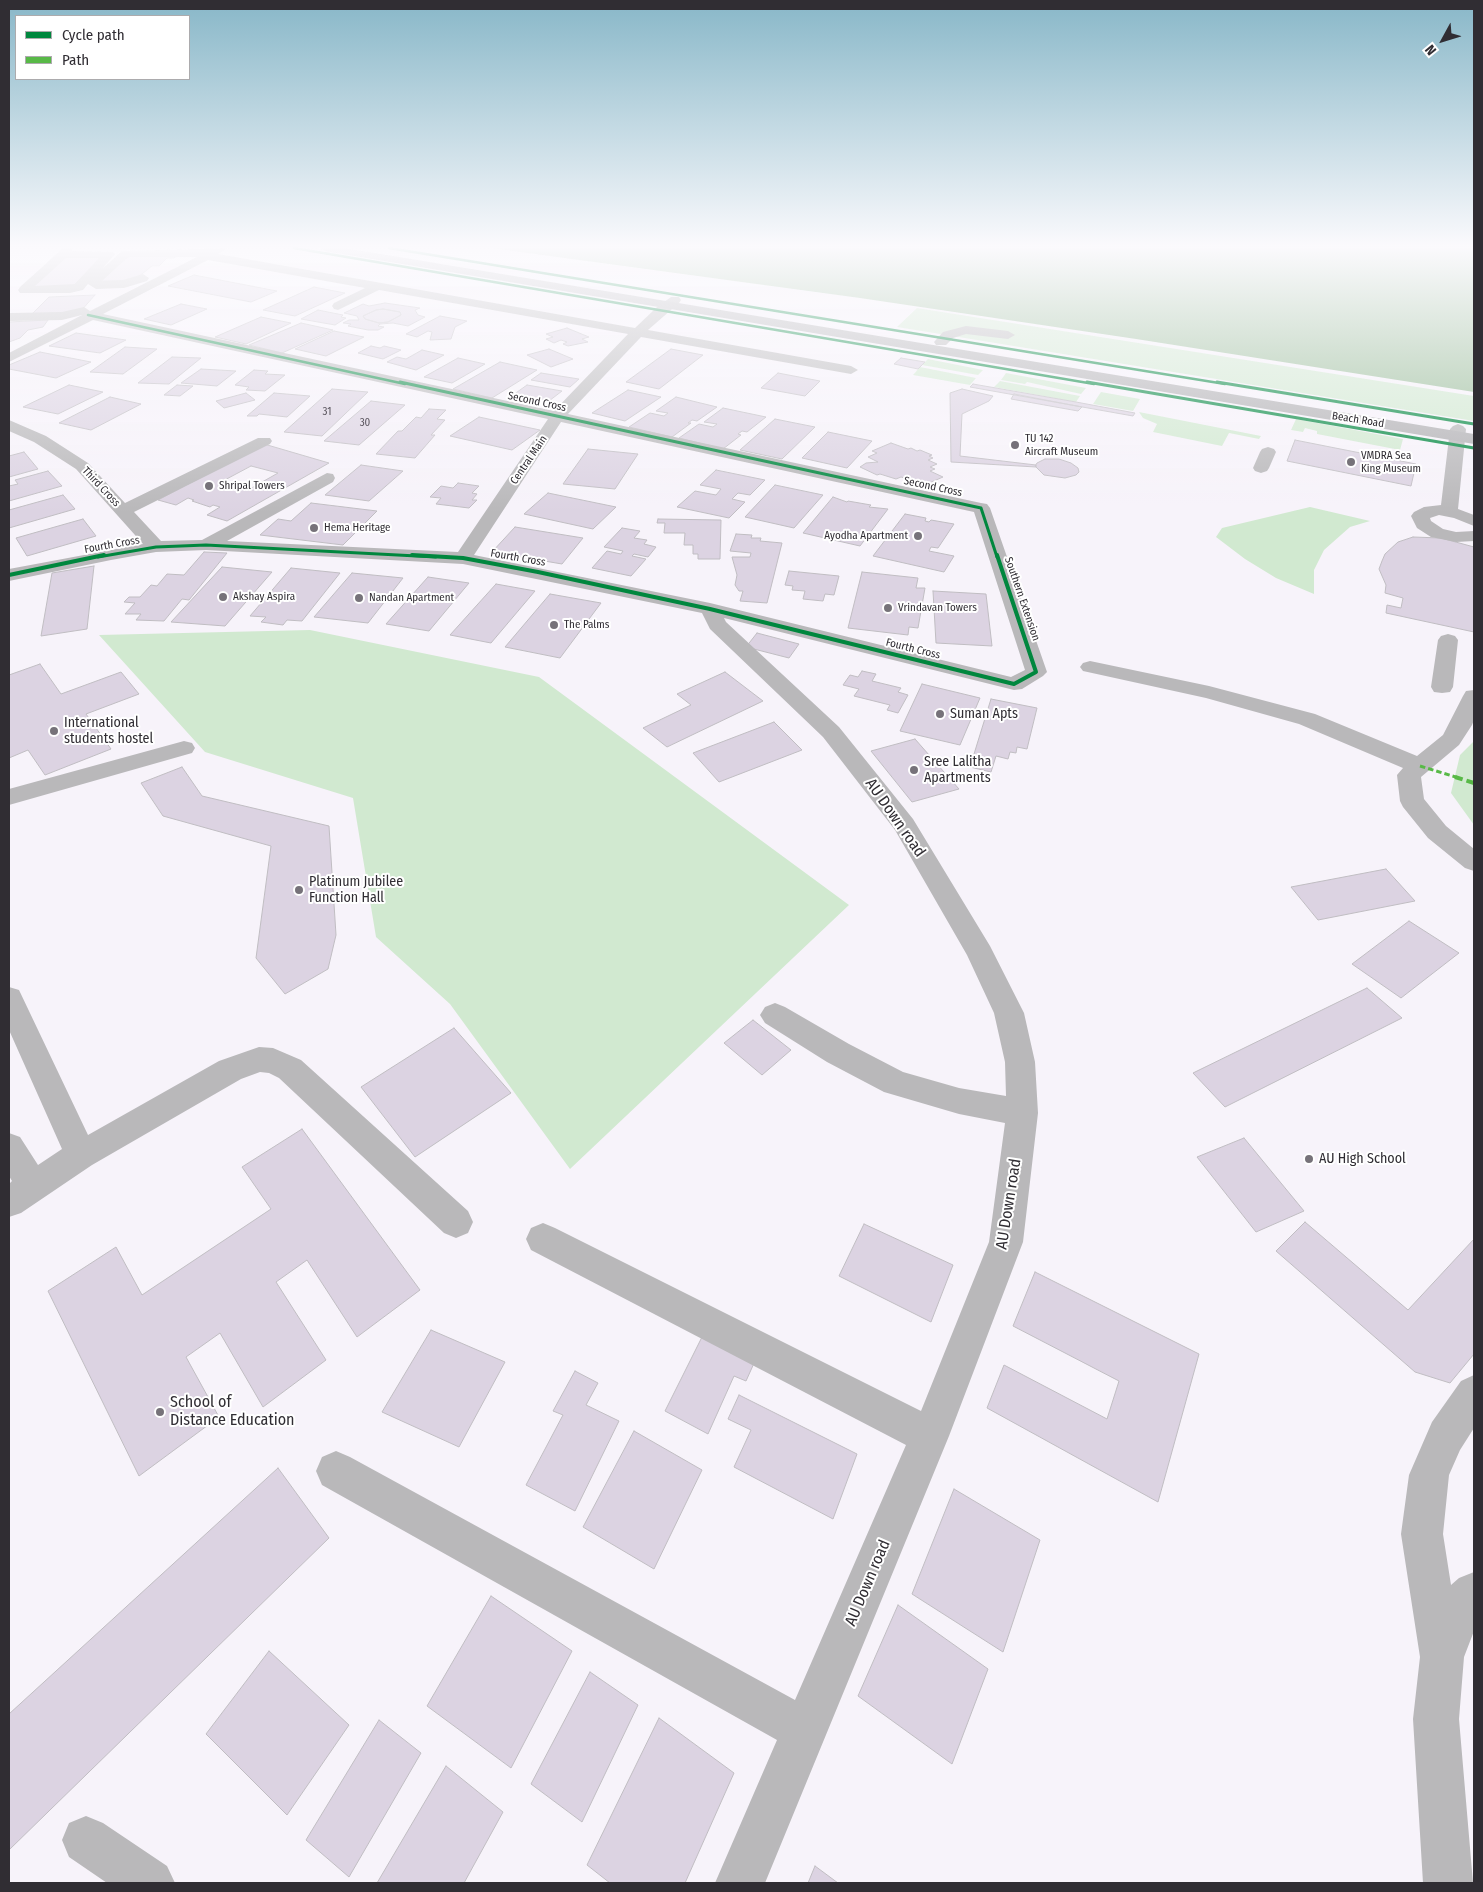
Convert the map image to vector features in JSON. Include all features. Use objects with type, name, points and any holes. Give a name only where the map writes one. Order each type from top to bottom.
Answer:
[{"type":"main road","name":"Beach Road","points":[[874,336],[1457,432],[1474,431]]},
{"type":"main road","name":"Beach Road","points":[[901,336],[1457,432],[1474,439]]},
{"type":"street","points":[[9,358],[49,336]]},
{"type":"street","name":"Second Cross","points":[[186,336],[981,508]]},
{"type":"street","name":"Central Main","points":[[463,558],[557,417],[634,336]]},
{"type":"street","points":[[662,336],[850,370]]},
{"type":"street","points":[[940,342],[947,336]]},
{"type":"street","name":"Third Cross","points":[[9,425],[40,439],[82,466],[156,547]]},
{"type":"street","points":[[1449,512],[1457,432]]},
{"type":"street","points":[[123,511],[264,441]]},
{"type":"street","points":[[1261,468],[1268,452]]},
{"type":"street","points":[[206,545],[327,478]]},
{"type":"street","name":"Southern Extension","points":[[981,508],[1036,672],[1014,684]]},
{"type":"street","points":[[1474,521],[1449,512],[1430,511],[1420,516],[1420,520],[1429,529],[1446,535],[1474,536]]},
{"type":"street","name":"Fourth Cross","points":[[9,575],[111,554],[156,547],[206,545],[463,558],[710,609],[1014,684]]},
{"type":"street","name":"AU Down road","points":[[710,609],[717,625],[831,732],[904,825],[980,952],[1009,1013],[1020,1062],[1022,1113],[1006,1242],[930,1436],[740,1883]]},
{"type":"street","points":[[1442,687],[1448,640]]},
{"type":"street","points":[[1090,667],[1208,692],[1307,719],[1420,766]]},
{"type":"street","points":[[1474,696],[1461,725],[1451,740],[1409,775],[1412,801],[1436,832],[1474,862]]},
{"type":"street","points":[[9,797],[184,748]]},
{"type":"street","points":[[9,998],[81,1155]]},
{"type":"street","points":[[774,1015],[838,1053],[895,1083],[959,1101],[1022,1113]]},
{"type":"street","points":[[9,1147],[21,1194],[81,1155],[230,1070],[258,1059],[273,1061],[290,1069],[456,1222]]},
{"type":"street","points":[[543,1239],[930,1436]]},
{"type":"street","points":[[1448,1883],[1436,1719],[1442,1657],[1422,1534],[1429,1475],[1446,1436],[1474,1394]]},
{"type":"street","points":[[336,1471],[806,1731]]},
{"type":"street","points":[[1442,1657],[1465,1601],[1474,1593]]},
{"type":"street","points":[[86,1840],[150,1883]]},
{"type":"shaded area","points":[[954,336],[1096,336],[1474,396],[1474,421]]},
{"type":"shaded area","points":[[1118,336],[1474,336],[1474,392]]},
{"type":"shaded area","points":[[928,359],[983,370],[978,375],[922,365]]},
{"type":"shaded area","points":[[920,367],[976,378],[970,385],[913,375]]},
{"type":"shaded area","points":[[1006,373],[1086,388],[1081,394],[1027,382],[1025,384],[1001,380]]},
{"type":"shaded area","points":[[1000,381],[1080,396],[1076,402],[994,387]]},
{"type":"shaded area","points":[[1101,392],[1140,399],[1133,411],[1093,404]]},
{"type":"shaded area","points":[[1139,412],[1261,436],[1259,439],[1229,433],[1222,446],[1153,432],[1157,424],[1143,418]]},
{"type":"shaded area","points":[[1296,419],[1403,439],[1400,450],[1317,434],[1317,431],[1305,428],[1303,432],[1291,430]]},
{"type":"shaded area","points":[[1310,507],[1370,521],[1350,527],[1324,550],[1314,570],[1314,594],[1276,578],[1245,559],[1216,537],[1222,528]]},
{"type":"shaded area","points":[[310,630],[539,677],[849,905],[570,1169],[450,1004],[376,937],[353,798],[205,752],[99,635]]},
{"type":"shaded area","points":[[1474,741],[1474,825],[1451,793],[1460,755]]},
{"type":"building","points":[[9,336],[22,336],[20,338],[9,342]]},
{"type":"building","points":[[69,336],[100,336],[126,340],[100,353],[49,346]]},
{"type":"building","points":[[217,336],[263,336],[246,344],[215,337]]},
{"type":"building","points":[[270,336],[319,336],[282,353],[249,345]]},
{"type":"building","points":[[323,336],[364,337],[326,356],[295,349]]},
{"type":"building","points":[[431,336],[452,336],[451,339],[430,340]]},
{"type":"building","points":[[551,336],[589,337],[582,339],[588,342],[568,346],[563,344],[567,342],[561,340],[554,343],[546,339],[553,337]]},
{"type":"building","points":[[371,346],[380,348],[384,346],[401,350],[383,359],[358,353]]},
{"type":"building","points":[[125,347],[157,349],[123,374],[90,372]]},
{"type":"building","points":[[549,349],[573,359],[551,367],[527,355]]},
{"type":"building","points":[[671,349],[703,355],[659,389],[626,382]]},
{"type":"building","points":[[422,350],[444,355],[416,370],[387,362],[397,357],[406,359]]},
{"type":"building","points":[[40,352],[91,362],[56,378],[9,369],[9,365]]},
{"type":"building","points":[[172,357],[201,358],[169,384],[138,383]]},
{"type":"building","points":[[458,358],[485,364],[452,383],[424,377]]},
{"type":"building","points":[[901,358],[925,362],[918,369],[894,364]]},
{"type":"building","points":[[500,362],[537,370],[492,398],[453,389]]},
{"type":"building","points":[[201,369],[236,371],[217,386],[181,383]]},
{"type":"building","points":[[254,370],[268,371],[265,374],[285,375],[265,391],[246,390],[249,387],[235,385]]},
{"type":"building","points":[[541,373],[579,379],[570,387],[531,380]]},
{"type":"building","points":[[778,373],[820,381],[805,396],[761,388]]},
{"type":"building","points":[[973,384],[1135,413],[1133,416],[970,387]]},
{"type":"building","points":[[69,385],[103,392],[58,414],[23,407]]},
{"type":"building","points":[[177,385],[193,386],[180,396],[164,395]]},
{"type":"building","points":[[527,385],[562,391],[549,401],[513,395]]},
{"type":"building","points":[[332,389],[368,392],[322,436],[284,432]]},
{"type":"building","points":[[962,389],[993,396],[989,401],[962,414],[960,456],[1036,465],[1036,467],[951,462],[950,393]]},
{"type":"building","points":[[628,390],[661,397],[625,421],[592,413]]},
{"type":"building","points":[[246,393],[255,400],[224,408],[216,401]]},
{"type":"building","points":[[274,393],[310,396],[287,417],[259,414],[257,416],[247,416]]},
{"type":"building","points":[[1014,394],[1082,407],[1078,411],[1011,399]]},
{"type":"building","points":[[110,397],[141,404],[91,430],[59,423]]},
{"type":"building","points":[[676,397],[717,407],[697,421],[692,420],[688,423],[691,423],[672,437],[629,427],[650,413],[664,416],[668,413],[656,411]]},
{"type":"building","points":[[371,401],[405,405],[359,445],[324,441]]},
{"type":"building","points":[[723,408],[766,417],[747,432],[742,431],[738,434],[741,435],[723,449],[679,438],[699,424],[713,427],[717,424],[704,422]]},
{"type":"building","points":[[429,409],[446,410],[437,419],[445,420],[431,435],[435,435],[415,458],[376,454],[398,431],[402,431],[416,417],[421,418]]},
{"type":"building","points":[[479,417],[540,430],[512,450],[450,436]]},
{"type":"building","points":[[775,419],[815,427],[782,459],[740,450]]},
{"type":"building","points":[[828,432],[872,441],[847,468],[802,458]]},
{"type":"building","name":"VMDRA Sea King Museum","points":[[1295,440],[1416,464],[1411,486],[1287,461]]},
{"type":"building","points":[[891,443],[932,455],[929,456],[933,458],[928,460],[937,464],[930,467],[935,469],[930,471],[943,477],[927,484],[901,477],[896,479],[880,474],[877,475],[860,467],[866,463],[878,462],[868,457],[877,453],[872,451]]},
{"type":"building","name":"Shripal Towers","points":[[264,444],[329,463],[227,521],[207,515],[220,507],[213,505],[210,507],[188,498],[176,505],[158,500]],"holes":[[[251,466],[278,473],[248,490],[221,482]]]},
{"type":"building","points":[[588,449],[638,454],[615,489],[563,484]]},
{"type":"building","points":[[24,452],[38,469],[9,477],[9,456]]},
{"type":"building","points":[[1045,459],[1059,459],[1071,463],[1078,468],[1079,472],[1076,475],[1065,478],[1044,475],[1035,466]]},
{"type":"building","points":[[361,465],[403,471],[369,501],[325,495]]},
{"type":"building","points":[[716,470],[765,480],[750,495],[738,493],[732,499],[745,502],[729,518],[677,507],[695,491],[716,495],[721,489],[700,485]]},
{"type":"building","points":[[48,471],[62,486],[9,501],[9,486],[18,484],[15,480]]},
{"type":"building","points":[[458,483],[479,486],[472,493],[477,494],[472,500],[477,500],[469,508],[436,504],[441,498],[430,497],[441,486],[453,488]]},
{"type":"building","points":[[775,485],[823,495],[794,528],[745,517]]},
{"type":"building","points":[[548,493],[616,507],[593,529],[524,514]]},
{"type":"building","points":[[63,495],[75,509],[9,528],[9,510]]},
{"type":"building","points":[[833,497],[847,502],[871,505],[869,507],[888,509],[860,546],[803,533]]},
{"type":"building","name":"Hema Heritage","points":[[311,503],[377,511],[343,545],[260,535],[278,519],[291,521]]},
{"type":"building","name":"Ayodha Apartment","points":[[905,514],[926,518],[925,521],[929,522],[931,520],[954,524],[938,548],[931,547],[929,551],[954,556],[944,572],[873,556]]},
{"type":"building","points":[[83,519],[96,536],[27,556],[16,538]]},
{"type":"building","points":[[658,519],[721,520],[720,559],[698,559],[698,554],[693,554],[693,545],[684,545],[685,533],[664,533],[665,523],[657,523]]},
{"type":"building","points":[[515,527],[583,538],[562,564],[492,552]]},
{"type":"building","points":[[622,528],[640,531],[634,538],[647,540],[644,544],[656,547],[648,557],[634,554],[632,556],[646,559],[631,576],[592,568],[607,551],[621,554],[623,551],[604,547]]},
{"type":"building","points":[[736,534],[752,535],[751,538],[761,538],[760,541],[782,543],[767,603],[740,601],[743,591],[739,591],[735,585],[737,575],[732,557],[750,557],[751,553],[730,551]]},
{"type":"building","points":[[1413,537],[1441,538],[1474,547],[1474,632],[1386,613],[1387,605],[1401,608],[1403,598],[1385,593],[1386,585],[1379,569],[1385,554],[1398,542]]},
{"type":"building","points":[[204,552],[227,553],[189,600],[182,599],[164,621],[136,620],[141,614],[125,614],[135,603],[124,602],[129,597],[140,597],[151,585],[157,586],[167,574],[184,575]]},
{"type":"building","points":[[94,566],[87,629],[41,636],[52,573]]},
{"type":"building","name":"Akshay Aspira","points":[[222,567],[272,572],[225,626],[171,622]]},
{"type":"building","points":[[291,568],[340,573],[302,621],[287,620],[283,625],[261,622],[266,617],[250,616]]},
{"type":"building","points":[[789,571],[839,576],[834,595],[825,594],[823,601],[803,599],[805,591],[792,590],[793,586],[785,585]]},
{"type":"building","name":"Vrindavan Towers","points":[[862,572],[918,578],[916,588],[925,588],[918,628],[909,627],[908,635],[848,628]]},
{"type":"building","name":"Nandan Apartment","points":[[352,573],[403,578],[368,623],[314,617]]},
{"type":"building","points":[[428,577],[469,583],[429,631],[386,624]]},
{"type":"building","points":[[496,584],[535,591],[491,643],[450,635]]},
{"type":"building","points":[[933,591],[986,594],[992,646],[936,643]]},
{"type":"building","name":"The Palms","points":[[550,594],[601,603],[560,658],[505,647]]},
{"type":"building","points":[[757,633],[799,644],[789,658],[746,647]]},
{"type":"building","name":"International students hostel","points":[[40,664],[61,694],[121,672],[139,694],[86,714],[111,749],[45,775],[28,750],[9,758],[9,675]]},
{"type":"building","points":[[862,671],[876,674],[872,681],[901,688],[898,692],[908,695],[898,713],[887,710],[890,705],[854,696],[859,689],[843,685],[850,675],[858,677]]},
{"type":"building","points":[[725,672],[763,701],[667,747],[643,728],[691,705],[677,694]]},
{"type":"building","name":"Suman Apts","points":[[922,684],[980,698],[960,745],[900,731]]},
{"type":"building","points":[[991,699],[1037,708],[1027,749],[1017,747],[1016,753],[1010,752],[1008,759],[996,756],[991,772],[970,767]]},
{"type":"building","points":[[774,722],[802,750],[719,782],[693,753]]},
{"type":"building","name":"Sree Lalitha Apartments","points":[[915,739],[959,789],[912,802],[871,751]]},
{"type":"building","name":"Platinum Jubilee Function Hall","points":[[182,767],[202,796],[329,826],[336,935],[328,969],[285,994],[256,958],[271,846],[163,816],[141,783]]},
{"type":"building","points":[[1386,869],[1415,901],[1318,920],[1291,887]]},
{"type":"building","points":[[1409,921],[1459,953],[1401,998],[1352,964]]},
{"type":"building","points":[[1367,988],[1402,1018],[1225,1107],[1193,1073]]},
{"type":"building","points":[[753,1020],[791,1050],[762,1075],[724,1043]]},
{"type":"building","points":[[454,1028],[511,1093],[415,1157],[361,1087]]},
{"type":"building","points":[[302,1129],[420,1290],[357,1337],[307,1260],[276,1282],[326,1360],[263,1407],[220,1333],[186,1357],[219,1417],[139,1476],[48,1291],[116,1247],[142,1295],[271,1209],[242,1167]]},
{"type":"building","points":[[1244,1138],[1304,1211],[1256,1232],[1197,1157]]},
{"type":"building","points":[[1305,1222],[1408,1310],[1474,1239],[1474,1354],[1450,1383],[1415,1372],[1276,1251]]},
{"type":"building","points":[[864,1224],[953,1265],[931,1322],[839,1276]]},
{"type":"building","points":[[1035,1272],[1199,1354],[1158,1502],[987,1408],[1004,1365],[1107,1419],[1119,1381],[1013,1326]]},
{"type":"building","points":[[431,1330],[505,1362],[459,1447],[382,1412]]},
{"type":"building","points":[[703,1335],[755,1361],[746,1381],[734,1376],[708,1434],[665,1411]]},
{"type":"building","points":[[575,1371],[598,1383],[586,1405],[619,1421],[575,1511],[526,1485],[563,1415],[553,1411]]},
{"type":"building","points":[[739,1395],[857,1454],[833,1519],[734,1467],[751,1430],[728,1419]]},
{"type":"building","points":[[634,1431],[702,1470],[654,1569],[583,1527]]},
{"type":"building","points":[[278,1468],[329,1538],[9,1850],[9,1714]]},
{"type":"building","points":[[954,1489],[1040,1540],[1003,1652],[912,1594]]},
{"type":"building","points":[[491,1596],[572,1651],[511,1768],[427,1706]]},
{"type":"building","points":[[898,1605],[988,1669],[952,1764],[858,1696]]},
{"type":"building","points":[[269,1651],[349,1725],[287,1815],[206,1734]]},
{"type":"building","points":[[590,1672],[638,1705],[582,1822],[531,1784]]},
{"type":"building","points":[[659,1718],[734,1773],[685,1883],[610,1883],[587,1865]]},
{"type":"building","points":[[379,1720],[421,1753],[349,1877],[306,1840]]},
{"type":"building","points":[[446,1766],[503,1812],[464,1883],[377,1883]]},
{"type":"building","points":[[815,1866],[838,1883],[808,1883]]},
{"type":"marked path","points":[[1420,766],[1474,783]]},
{"type":"cycle path","points":[[9,575],[111,554],[156,547],[206,545],[463,558],[710,609],[1014,684],[1036,672],[981,508],[187,336]]},
{"type":"cycle path","points":[[815,336],[1474,448]]},
{"type":"cycle path","points":[[933,336],[1474,424]]},
{"type":"place","name":"TU 142 Aircraft Museum","points":[[1015,445]]},
{"type":"place","name":"VMDRA Sea King Museum","points":[[1351,462]]},
{"type":"place","name":"Shripal Towers","points":[[209,486]]},
{"type":"place","name":"Hema Heritage","points":[[314,528]]},
{"type":"place","name":"Ayodha Apartment","points":[[918,536]]},
{"type":"place","name":"Akshay Aspira","points":[[223,597]]},
{"type":"place","name":"Nandan Apartment","points":[[359,598]]},
{"type":"place","name":"Vrindavan Towers","points":[[888,608]]},
{"type":"place","name":"The Palms","points":[[554,625]]},
{"type":"place","name":"Suman Apts","points":[[940,714]]},
{"type":"place","name":"International students hostel","points":[[54,731]]},
{"type":"place","name":"Sree Lalitha Apartments","points":[[914,770]]},
{"type":"place","name":"Platinum Jubilee Function Hall","points":[[299,890]]},
{"type":"place","name":"AU High School","points":[[1309,1159]]},
{"type":"place","name":"School of Distance Education","points":[[160,1412]]}]
